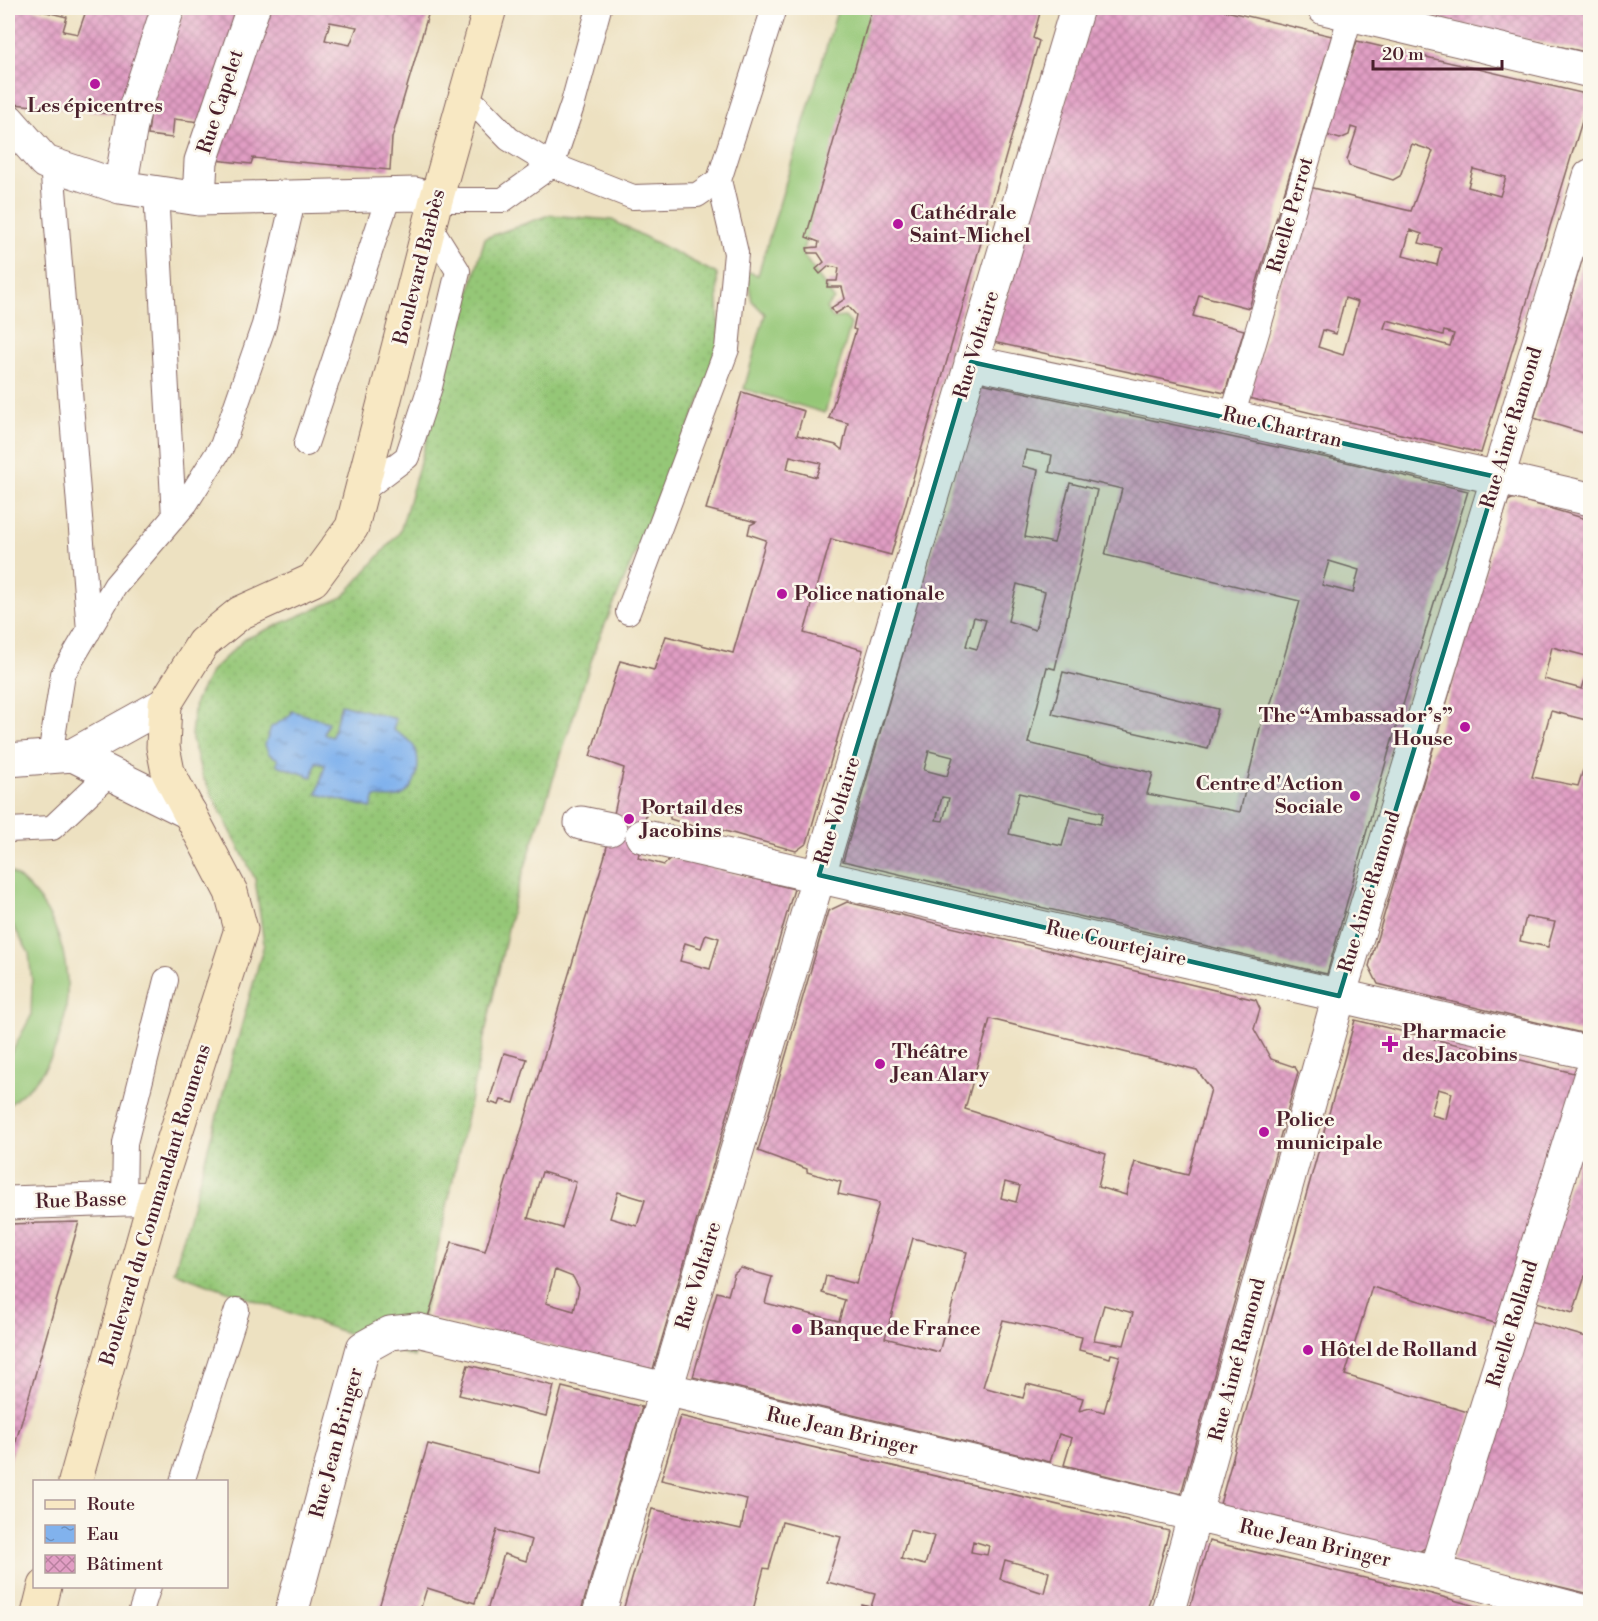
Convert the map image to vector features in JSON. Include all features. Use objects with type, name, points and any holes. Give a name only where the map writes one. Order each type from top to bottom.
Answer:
[{"type":"main road","name":"Boulevard Barbès","points":[[165,704],[203,643],[240,613],[313,580],[352,527],[433,213],[490,8]]},
{"type":"main road","points":[[165,704],[163,747],[168,772],[190,813]]},
{"type":"main road","name":"Boulevard du Commandant Roumens","points":[[75,1480],[139,1199],[241,930],[231,892],[190,813]]},
{"type":"main road","points":[[38,1614],[45,1588]]},
{"type":"street","points":[[120,187],[133,116],[168,8]]},
{"type":"street","name":"Rue Capelet","points":[[199,199],[201,161],[253,8]]},
{"type":"street","name":"Rue Voltaire","points":[[598,1614],[1077,8]]},
{"type":"street","points":[[1338,11],[1590,71]]},
{"type":"street","points":[[11,122],[45,162],[120,187],[199,199],[415,194],[433,213]]},
{"type":"street","name":"Rue Aimé Ramond","points":[[1167,1614],[1339,996],[1590,176]]},
{"type":"street","name":"Rue Chartran","points":[[972,362],[1232,417],[1590,499]]},
{"type":"street","points":[[8,759],[62,755],[165,704]]},
{"type":"street","points":[[62,755],[110,773],[190,813]]},
{"type":"street","name":"Rue Courtejaire","points":[[642,836],[1590,1053]]},
{"type":"street","name":"Ruelle Rolland","points":[[1435,1572],[1590,1077]]},
{"type":"street","name":"Rue Basse","points":[[8,1203],[139,1199]]},
{"type":"street","name":"Rue Jean Bringer","points":[[291,1614],[363,1348],[390,1333],[417,1330],[1435,1572],[1590,1612]]},
{"type":"lane","points":[[433,213],[503,200],[552,165],[573,103],[599,8]]},
{"type":"lane","points":[[628,612],[727,349],[736,253],[719,180],[774,8]]},
{"type":"lane","name":"Ruelle Perrot","points":[[1232,417],[1338,11]]},
{"type":"lane","points":[[464,102],[477,106],[509,139],[552,165],[633,197],[697,195],[719,180]]},
{"type":"lane","points":[[52,164],[89,631]]},
{"type":"lane","points":[[156,192],[174,517]]},
{"type":"lane","points":[[306,444],[389,195]]},
{"type":"lane","points":[[62,755],[63,674],[115,586],[174,517],[222,446],[264,325],[294,197]]},
{"type":"lane","points":[[8,830],[52,828],[110,773]]},
{"type":"lane","points":[[139,1199],[125,1143],[166,980]]},
{"type":"lane","points":[[183,1480],[237,1310]]},
{"type":"lane","points":[[140,1614],[148,1588]]},
{"type":"highlighted area","points":[[971,362],[1497,477],[1339,996],[819,875]]},
{"type":"green space","points":[[838,8],[873,8],[802,253],[834,299],[826,308],[833,318],[845,317],[851,324],[825,413],[744,389],[765,314],[752,301],[746,271],[758,275]]},
{"type":"green space","points":[[549,215],[612,220],[717,274],[720,354],[596,646],[514,901],[414,1357],[174,1272],[264,944],[255,879],[202,775],[191,735],[195,702],[212,670],[245,639],[343,597],[400,532],[485,238]]},
{"type":"green space","points":[[8,870],[30,889],[47,912],[59,938],[66,967],[67,996],[63,1025],[53,1053],[35,1082],[8,1106],[8,1059],[31,1016],[32,982],[29,953],[8,917]]},
{"type":"water","points":[[341,704],[396,719],[393,730],[410,742],[418,757],[417,774],[405,794],[395,798],[375,797],[371,808],[317,794],[325,765],[316,762],[312,777],[277,765],[278,759],[269,754],[265,745],[271,727],[290,716],[292,711],[328,722],[324,734],[332,737]]},
{"type":"building","points":[[11,8],[30,8],[67,17],[63,31],[78,34],[87,8],[157,8],[122,115],[14,104],[8,97],[8,15]]},
{"type":"building","points":[[184,8],[241,8],[201,122],[174,119],[172,138],[148,135],[150,117],[147,116]]},
{"type":"building","points":[[265,8],[430,8],[392,138],[390,170],[253,158],[251,164],[215,160]],"holes":[[[330,22],[357,27],[350,45],[325,40]]]},
{"type":"building","points":[[872,8],[1048,8],[1046,11],[1041,9],[1033,38],[1039,41],[891,555],[831,539],[804,633],[863,650],[807,843],[796,851],[714,828],[712,832],[647,809],[638,858],[664,865],[672,858],[794,889],[653,1369],[428,1317],[452,1242],[485,1251],[605,855],[624,768],[590,756],[620,661],[654,670],[666,636],[733,653],[766,540],[748,534],[750,525],[756,522],[706,509],[742,392],[804,411],[797,435],[836,445],[842,450],[848,423],[829,418],[856,330],[853,329],[856,315],[848,306],[835,314],[831,308],[845,299],[842,287],[827,287],[828,281],[837,281],[839,268],[829,266],[820,274],[816,269],[824,262],[818,253],[808,253],[807,248],[818,247],[819,242],[806,237]],"holes":[[[790,456],[821,463],[816,477],[787,469]],[[706,934],[719,938],[710,969],[680,961],[685,943],[701,948]],[[542,1172],[576,1182],[562,1228],[528,1218]],[[618,1192],[645,1200],[637,1226],[610,1218]],[[555,1270],[573,1277],[579,1288],[574,1311],[546,1303]]]},
{"type":"building","points":[[1093,8],[1213,8],[1332,36],[1249,308],[1199,295],[1193,316],[1244,330],[1225,393],[993,342]]},
{"type":"building","points":[[1391,8],[1590,8],[1590,53],[1507,35]]},
{"type":"building","points":[[1357,41],[1590,95],[1481,453],[1248,398],[1309,187],[1411,211],[1433,151],[1412,144],[1400,176],[1393,180],[1349,166],[1347,160],[1357,129],[1351,127],[1349,135],[1340,139],[1326,135]],"holes":[[[1473,169],[1506,177],[1500,196],[1468,187]],[[1410,230],[1422,234],[1419,243],[1441,248],[1437,265],[1403,256]],[[1345,298],[1358,302],[1343,355],[1318,347],[1323,330],[1336,334]],[[1387,320],[1443,335],[1444,331],[1454,334],[1450,346],[1384,328]]]},
{"type":"building","points":[[1590,234],[1590,435],[1534,418]]},
{"type":"building","points":[[981,383],[1346,462],[1468,491],[1389,751],[1327,974],[843,861]],"holes":[[[1026,450],[1052,455],[1049,472],[1122,489],[1105,555],[1300,601],[1266,721],[1262,720],[1240,812],[1147,794],[1153,773],[1028,743],[1047,667],[1055,669],[1097,490],[1070,483],[1054,543],[1025,537],[1038,470],[1022,466]],[[1329,561],[1359,570],[1353,593],[1322,585]],[[1017,584],[1045,592],[1035,630],[1008,621]],[[974,617],[986,620],[977,649],[966,646]],[[929,751],[953,757],[947,776],[924,770]],[[1019,793],[1103,813],[1100,824],[1070,817],[1062,846],[1009,834]],[[942,797],[949,798],[943,821],[936,820]]]},
{"type":"building","points":[[1514,498],[1590,520],[1590,657],[1552,647],[1544,679],[1582,689],[1590,664],[1590,721],[1551,711],[1532,777],[1578,786],[1583,770],[1590,767],[1590,1035],[1378,984],[1369,966],[1508,501]],"holes":[[[1526,917],[1555,922],[1548,947],[1520,941]]]},
{"type":"building","points":[[1063,672],[1218,709],[1208,749],[1052,714]]},
{"type":"building","points":[[847,902],[1256,1000],[1260,1009],[1254,1029],[1271,1059],[1295,1067],[1298,1072],[1181,1494],[1064,1465],[1072,1438],[1059,1434],[1050,1462],[693,1377],[717,1292],[728,1295],[734,1274],[741,1268],[772,1277],[765,1303],[839,1321],[845,1300],[822,1293],[826,1276],[856,1284],[879,1203],[838,1194],[841,1182],[807,1172],[807,1169],[758,1151],[828,911]],"holes":[[[990,1019],[1197,1070],[1211,1089],[1188,1175],[1135,1162],[1126,1195],[1098,1187],[1106,1154],[965,1109]],[[1005,1182],[1020,1186],[1016,1202],[1001,1198]],[[913,1238],[967,1252],[939,1352],[885,1338]],[[1104,1305],[1133,1313],[1124,1345],[1094,1340]],[[1003,1320],[1082,1337],[1079,1350],[1110,1358],[1111,1354],[1120,1356],[1104,1412],[1090,1408],[1079,1411],[1083,1398],[1027,1384],[1023,1398],[983,1387]]]},
{"type":"building","points":[[1355,1020],[1578,1074],[1498,1324],[1372,1287],[1345,1375],[1471,1413],[1432,1544],[1417,1553],[1220,1504]],"holes":[[[1438,1089],[1452,1093],[1446,1119],[1431,1115]]]},
{"type":"building","points":[[504,1053],[527,1059],[514,1103],[501,1100],[499,1105],[489,1102]]},
{"type":"building","points":[[1590,1118],[1590,1278],[1585,1276],[1573,1313],[1533,1301]]},
{"type":"building","points":[[79,1222],[8,1469],[8,1224]]},
{"type":"building","points":[[1526,1320],[1590,1338],[1590,1594],[1452,1561]]},
{"type":"building","points":[[468,1365],[554,1386],[546,1416],[459,1395]]},
{"type":"building","points":[[562,1387],[642,1407],[580,1614],[486,1614],[504,1554],[526,1561],[532,1540],[497,1530],[475,1603],[427,1588],[420,1610],[429,1614],[377,1614],[428,1444],[539,1473]]},
{"type":"building","points":[[680,1416],[1169,1531],[1146,1614],[860,1614],[862,1605],[871,1607],[875,1594],[827,1582],[841,1537],[782,1522],[769,1569],[764,1568],[752,1614],[622,1614],[652,1509],[741,1529],[747,1499],[661,1480]],"holes":[[[910,1530],[934,1536],[925,1565],[901,1559]],[[973,1541],[989,1546],[987,1555],[971,1552]],[[1005,1560],[1049,1572],[1044,1593],[1000,1579]]]},
{"type":"building","points":[[1209,1541],[1432,1594],[1504,1614],[1188,1614]]},
{"type":"place","name":"Les épicentres","points":[[95,84]]},
{"type":"place","name":"Cathédrale Saint-Michel","points":[[898,224]]},
{"type":"place","name":"Police nationale","points":[[782,594]]},
{"type":"place","name":"The “Ambassador’s” House","points":[[1465,727]]},
{"type":"place","name":"Centre d'Action Sociale","points":[[1355,796]]},
{"type":"place","name":"Portail des Jacobins","points":[[629,819]]},
{"type":"place","name":"Pharmacie des Jacobins","points":[[1390,1044]]},
{"type":"place","name":"Théâtre Jean Alary","points":[[880,1064]]},
{"type":"place","name":"Police municipale","points":[[1264,1132]]},
{"type":"place","name":"Banque de France","points":[[797,1329]]},
{"type":"place","name":"Hôtel de Rolland","points":[[1308,1350]]}]
